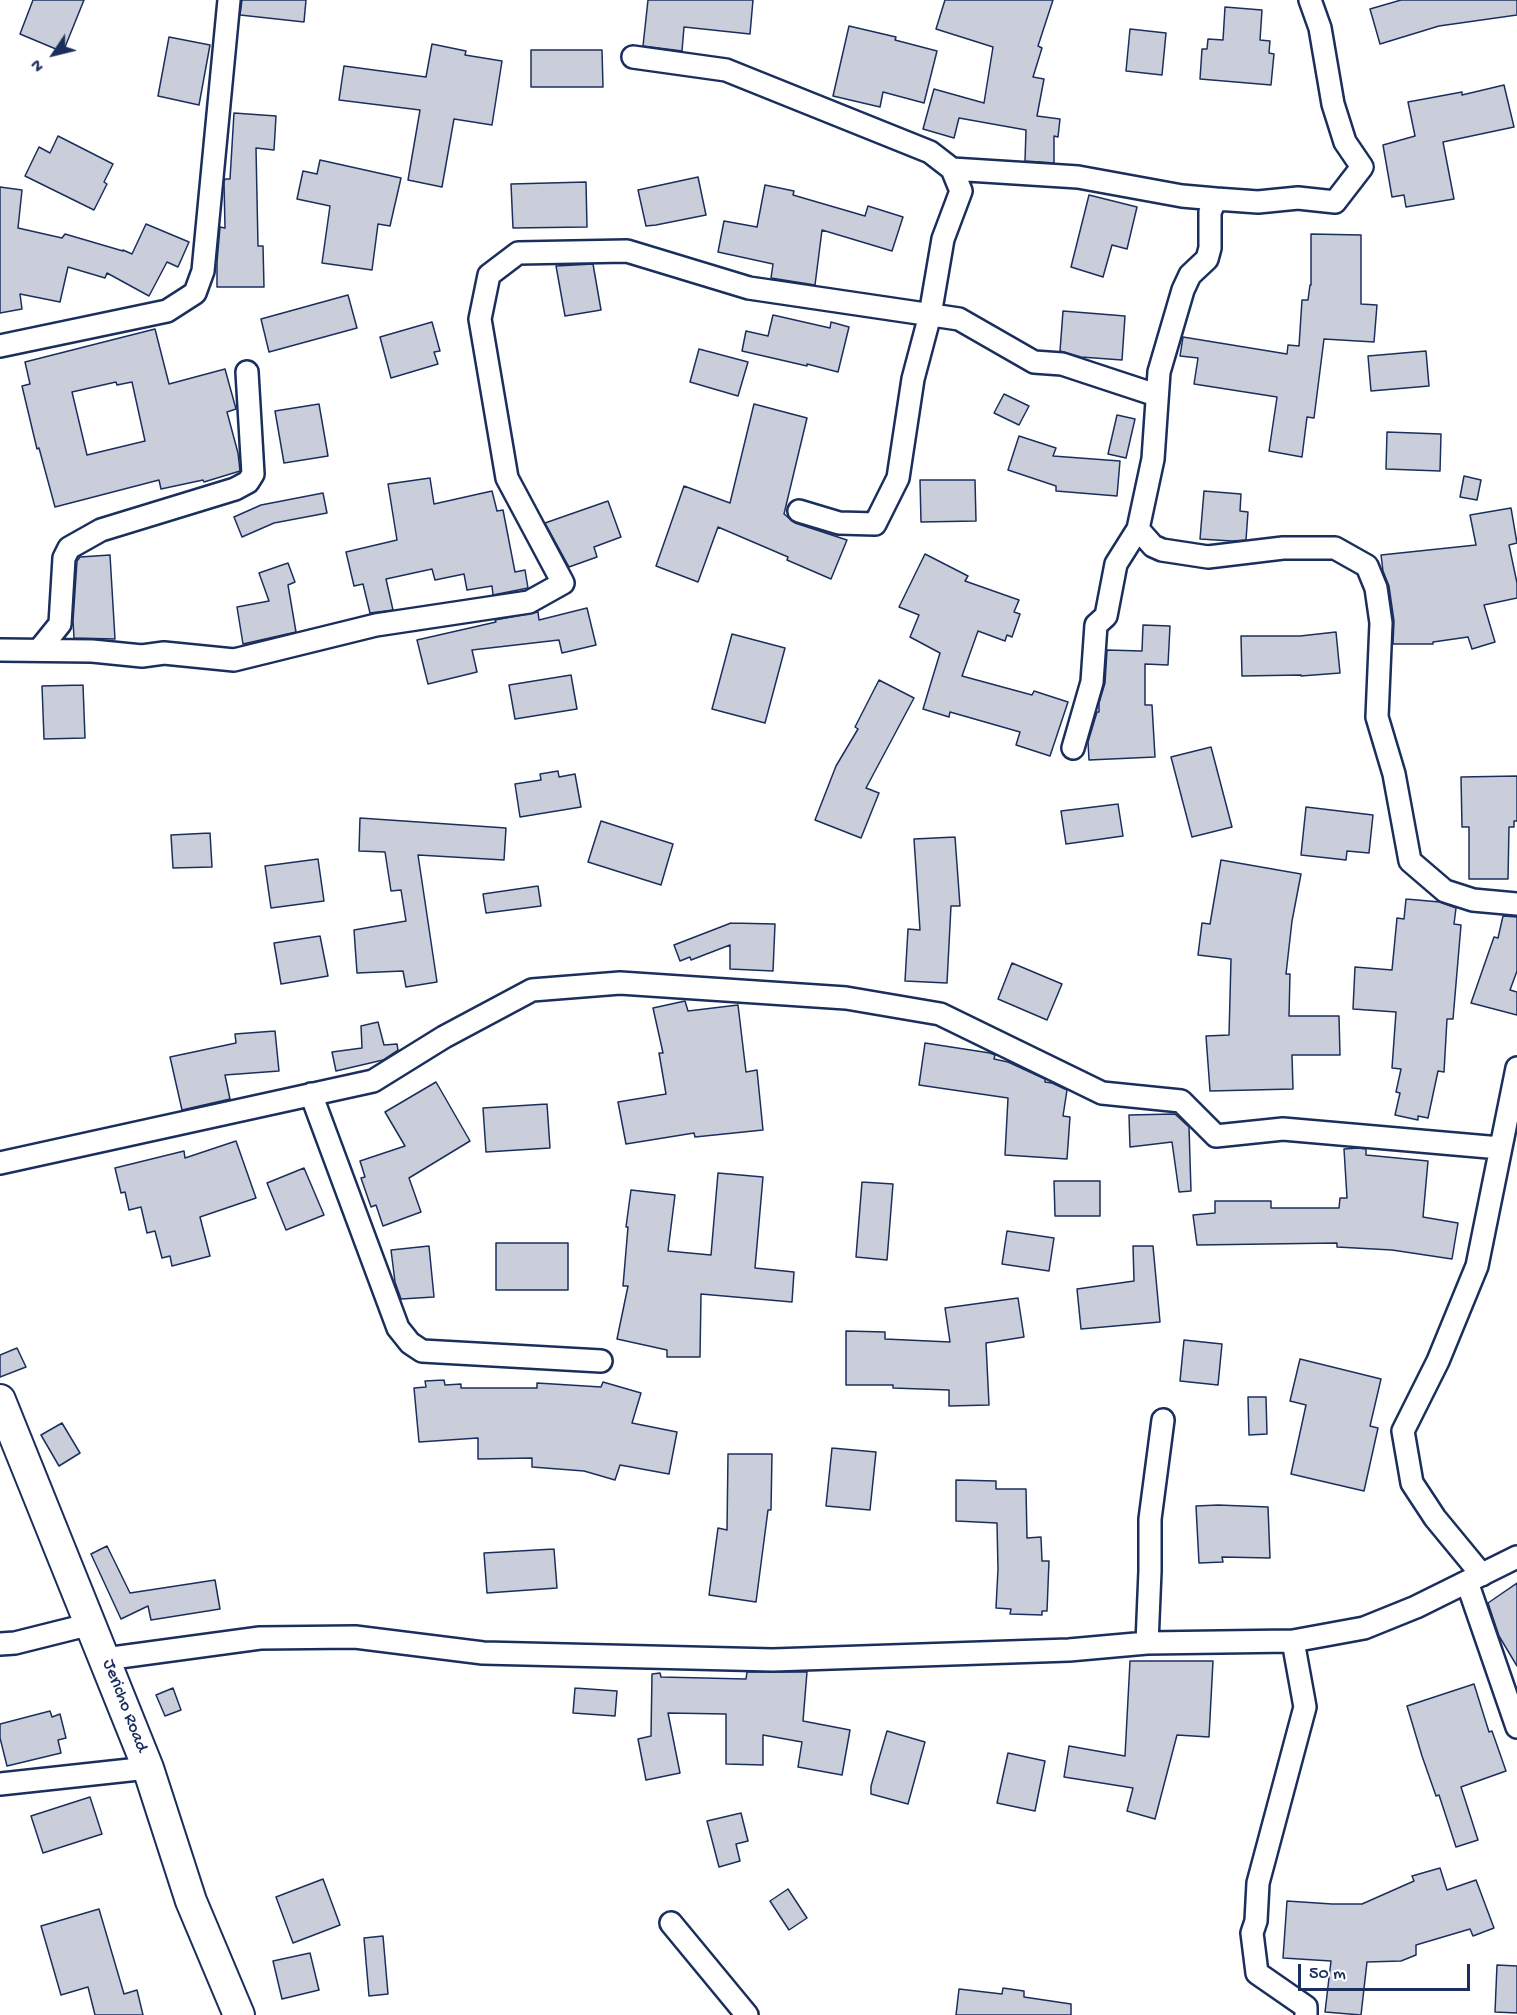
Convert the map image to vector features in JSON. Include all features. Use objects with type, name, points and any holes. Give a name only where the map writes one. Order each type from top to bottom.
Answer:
[{"type":"street","points":[[0,346],[167,311],[195,293],[203,271],[229,0]]},
{"type":"street","points":[[952,169],[1078,177],[1182,196],[1216,199],[1258,202],[1298,198],[1335,202],[1362,167],[1345,142],[1333,104],[1320,28],[1310,0]]},
{"type":"street","points":[[633,57],[726,70],[930,152],[952,169],[961,191],[943,239],[930,315],[913,379],[898,478],[875,524],[838,523],[799,511]]},
{"type":"street","points":[[1073,748],[1092,682],[1096,625],[1106,616],[1116,564],[1138,529],[1153,459],[1159,372],[1183,290],[1190,275],[1207,259],[1210,248],[1210,212],[1216,199]]},
{"type":"street","points":[[0,650],[92,651],[142,656],[164,653],[234,660],[376,625],[529,602],[563,583],[507,478],[480,319],[489,275],[518,253],[627,251],[749,288],[959,319],[1034,362],[1062,364],[1156,395]]},
{"type":"street","points":[[39,650],[60,624],[64,558],[69,548],[101,530],[235,489],[248,482],[253,474],[247,372]]},
{"type":"street","points":[[1138,529],[1153,546],[1162,550],[1208,557],[1283,548],[1335,548],[1367,566],[1376,588],[1381,623],[1377,717],[1394,774],[1410,861],[1445,891],[1473,900],[1517,904]]},
{"type":"street","points":[[0,1163],[373,1081],[444,1037],[532,990],[620,983],[846,998],[940,1014],[1102,1093],[1181,1101],[1216,1136],[1283,1129],[1500,1148]]},
{"type":"street","points":[[1517,1068],[1477,1266],[1438,1360],[1403,1431],[1412,1483],[1475,1579],[1517,1727]]},
{"type":"street","points":[[311,1094],[398,1328],[410,1343],[422,1350],[601,1361]]},
{"type":"street","name":"Jericho Road","points":[[0,1400],[148,1768],[191,1901],[239,2015]]},
{"type":"street","points":[[1147,1643],[1150,1519],[1163,1419]]},
{"type":"street","points":[[105,1659],[260,1638],[355,1637],[483,1653],[773,1660],[1069,1650],[1147,1643],[1293,1641],[1364,1628],[1416,1607],[1517,1557]]},
{"type":"street","points":[[0,1644],[91,1624]]},
{"type":"street","points":[[1293,1641],[1305,1707],[1258,1883],[1256,1921],[1252,1934],[1257,1973],[1306,2007],[1306,2015]]},
{"type":"street","points":[[0,1784],[148,1768]]},
{"type":"street","points":[[671,1923],[747,2015]]},
{"type":"building","points":[[33,0],[84,0],[63,52],[20,34]]},
{"type":"building","points":[[242,0],[306,0],[304,22],[240,15]]},
{"type":"building","points":[[648,0],[753,0],[750,34],[684,27],[682,51],[643,46]]},
{"type":"building","points":[[945,0],[1053,0],[1038,46],[1042,48],[1033,77],[1044,79],[1037,116],[1060,119],[1058,137],[1054,136],[1054,163],[1025,161],[1026,130],[959,118],[954,138],[923,129],[934,89],[984,103],[993,47],[936,29]]},
{"type":"building","points":[[1401,0],[1517,0],[1517,15],[1439,26],[1380,44],[1370,9]]},
{"type":"building","points":[[1225,7],[1262,10],[1260,40],[1270,41],[1269,53],[1274,54],[1271,85],[1200,79],[1202,49],[1207,49],[1208,39],[1223,40]]},
{"type":"building","points":[[849,26],[896,37],[895,40],[937,51],[924,103],[883,92],[880,107],[833,96]]},
{"type":"building","points":[[1130,29],[1166,33],[1162,75],[1126,71]]},
{"type":"building","points":[[169,37],[210,45],[199,105],[158,96]]},
{"type":"building","points":[[432,44],[466,51],[465,55],[502,61],[492,125],[454,119],[442,187],[408,180],[420,110],[339,100],[344,66],[426,77]]},
{"type":"building","points":[[531,50],[602,50],[603,87],[531,87]]},
{"type":"building","points":[[1504,85],[1514,127],[1443,142],[1454,199],[1406,207],[1404,195],[1392,197],[1383,145],[1415,136],[1408,102],[1462,92],[1462,95]]},
{"type":"building","points":[[234,113],[276,116],[274,150],[256,148],[258,246],[263,246],[264,287],[217,287],[220,227],[225,228],[224,182],[225,179],[230,179]]},
{"type":"building","points":[[58,136],[113,164],[104,182],[107,184],[94,210],[25,176],[39,147],[50,153]]},
{"type":"building","points":[[320,160],[401,178],[390,226],[378,224],[372,270],[322,263],[330,206],[297,199],[303,171],[317,174]]},
{"type":"building","points":[[698,177],[706,215],[646,226],[638,190]]},
{"type":"building","points":[[586,182],[587,227],[513,228],[511,184]]},
{"type":"building","points":[[765,185],[794,191],[793,195],[865,216],[868,206],[903,217],[892,251],[822,230],[815,285],[771,278],[773,264],[718,252],[724,221],[757,227]]},
{"type":"building","points":[[0,187],[22,190],[18,228],[62,238],[65,234],[132,254],[146,224],[189,242],[178,267],[167,262],[149,296],[107,273],[105,278],[68,267],[60,302],[20,294],[22,309],[0,313]]},
{"type":"building","points":[[1089,195],[1137,207],[1127,249],[1112,245],[1103,277],[1071,267]]},
{"type":"building","points":[[1311,234],[1361,235],[1361,304],[1377,305],[1374,342],[1324,339],[1314,418],[1307,417],[1302,457],[1269,451],[1277,397],[1194,384],[1198,358],[1180,356],[1183,337],[1287,354],[1288,345],[1299,346],[1302,300],[1308,300],[1311,285]]},
{"type":"building","points":[[593,264],[601,310],[565,316],[556,266]]},
{"type":"building","points":[[348,295],[357,328],[269,352],[261,319]]},
{"type":"building","points":[[1063,311],[1125,316],[1122,360],[1081,357],[1060,351]]},
{"type":"building","points":[[773,315],[830,328],[831,322],[849,327],[838,372],[742,351],[746,331],[768,336]]},
{"type":"building","points":[[432,322],[440,351],[434,352],[438,364],[391,378],[380,337]]},
{"type":"building","points":[[155,329],[169,384],[225,369],[236,409],[227,412],[238,453],[240,471],[204,482],[203,480],[161,489],[159,480],[55,507],[39,448],[37,449],[22,386],[30,384],[25,362]],"holes":[[[116,382],[117,385],[132,382],[145,441],[87,455],[72,392]]]},
{"type":"building","points":[[699,349],[748,362],[738,396],[690,382]]},
{"type":"building","points":[[1426,351],[1429,386],[1371,391],[1368,356]]},
{"type":"building","points":[[1004,394],[1029,406],[1019,425],[994,413]]},
{"type":"building","points":[[319,404],[328,456],[284,463],[275,411]]},
{"type":"building","points":[[754,404],[807,418],[784,514],[795,523],[847,540],[831,579],[787,560],[788,557],[718,527],[698,582],[656,566],[684,486],[730,503]]},
{"type":"building","points":[[1117,415],[1135,419],[1126,458],[1108,454]]},
{"type":"building","points":[[1387,432],[1441,434],[1440,471],[1386,469]]},
{"type":"building","points":[[1019,436],[1056,448],[1053,456],[1120,461],[1117,496],[1056,491],[1056,486],[1008,470]]},
{"type":"building","points":[[1464,476],[1481,480],[1477,500],[1460,497]]},
{"type":"building","points":[[430,478],[434,504],[492,491],[497,511],[503,510],[515,572],[525,570],[528,588],[493,595],[492,586],[467,590],[464,574],[435,580],[432,569],[386,579],[393,610],[370,613],[363,584],[354,586],[346,552],[397,540],[388,484]]},
{"type":"building","points":[[920,480],[975,480],[976,521],[921,522]]},
{"type":"building","points":[[1204,491],[1241,494],[1240,511],[1248,512],[1246,540],[1200,539]]},
{"type":"building","points":[[323,493],[327,513],[274,523],[242,537],[234,517],[261,505]]},
{"type":"building","points":[[608,501],[621,537],[594,547],[597,557],[569,567],[545,523]]},
{"type":"building","points":[[1511,508],[1517,543],[1509,545],[1517,583],[1517,598],[1484,605],[1495,642],[1472,649],[1468,637],[1433,642],[1433,644],[1393,644],[1394,621],[1389,586],[1383,571],[1381,555],[1476,545],[1470,515]]},
{"type":"building","points":[[925,554],[968,576],[965,581],[1019,600],[1014,612],[1020,614],[1012,637],[1007,635],[1005,641],[978,631],[962,676],[1032,695],[1034,691],[1068,702],[1050,756],[1016,745],[1020,732],[950,712],[949,717],[923,709],[940,653],[910,637],[919,615],[899,607]]},
{"type":"building","points":[[110,555],[115,639],[74,638],[77,561],[80,557]]},
{"type":"building","points":[[288,563],[295,582],[288,585],[296,632],[243,644],[237,607],[269,601],[259,573]]},
{"type":"building","points":[[587,608],[596,645],[562,653],[559,640],[472,650],[477,672],[428,684],[417,640],[496,622],[495,620],[538,612],[539,620]]},
{"type":"building","points":[[1143,625],[1170,626],[1168,665],[1145,664],[1145,705],[1152,705],[1155,757],[1089,760],[1088,742],[1097,712],[1099,712],[1099,703],[1105,683],[1107,650],[1142,651]]},
{"type":"building","points":[[1336,632],[1340,673],[1301,676],[1242,676],[1241,636],[1300,636]]},
{"type":"building","points":[[732,634],[785,648],[765,723],[712,709]]},
{"type":"building","points":[[571,675],[577,709],[515,719],[509,685]]},
{"type":"building","points":[[879,680],[914,698],[866,788],[879,793],[861,838],[815,820],[836,766],[858,729],[855,727]]},
{"type":"building","points":[[83,685],[85,738],[44,739],[42,686]]},
{"type":"building","points":[[1211,747],[1232,827],[1192,837],[1171,757]]},
{"type":"building","points":[[558,771],[559,777],[575,774],[581,807],[520,817],[515,784],[541,780],[540,774]]},
{"type":"building","points":[[1517,776],[1517,821],[1514,821],[1514,827],[1509,827],[1508,879],[1469,879],[1469,827],[1462,827],[1461,777]]},
{"type":"building","points":[[1118,804],[1123,836],[1066,844],[1061,811]]},
{"type":"building","points":[[1306,807],[1373,815],[1369,853],[1347,851],[1346,860],[1301,855]]},
{"type":"building","points":[[360,818],[506,828],[504,860],[418,855],[437,982],[406,987],[403,971],[357,973],[354,930],[406,921],[401,890],[391,891],[385,852],[359,851]]},
{"type":"building","points":[[601,821],[673,844],[661,885],[588,862]]},
{"type":"building","points":[[210,833],[212,867],[173,868],[171,835]]},
{"type":"building","points":[[955,837],[960,906],[951,906],[947,983],[905,981],[908,929],[920,930],[914,839]]},
{"type":"building","points":[[318,859],[324,901],[271,908],[265,866]]},
{"type":"building","points":[[1221,860],[1301,874],[1292,921],[1286,974],[1290,974],[1289,1016],[1339,1016],[1340,1055],[1292,1055],[1293,1089],[1210,1091],[1206,1036],[1229,1035],[1231,959],[1198,955],[1202,923],[1210,924]]},
{"type":"building","points":[[538,886],[541,906],[486,913],[483,894]]},
{"type":"building","points":[[1406,899],[1440,902],[1456,908],[1454,924],[1461,925],[1453,1019],[1447,1019],[1444,1072],[1438,1071],[1428,1118],[1418,1116],[1418,1120],[1395,1115],[1400,1093],[1396,1092],[1401,1069],[1392,1068],[1396,1012],[1353,1009],[1355,967],[1392,970],[1397,918],[1404,919]]},
{"type":"building","points":[[1503,916],[1517,917],[1517,971],[1510,990],[1517,992],[1517,1015],[1471,1003],[1494,937],[1498,938]]},
{"type":"building","points":[[731,923],[775,924],[773,971],[730,969],[730,945],[691,960],[690,957],[680,961],[674,945]]},
{"type":"building","points":[[320,936],[328,976],[281,984],[274,943]]},
{"type":"building","points":[[1012,963],[1062,984],[1047,1020],[998,999]]},
{"type":"building","points":[[685,1001],[688,1011],[738,1005],[746,1072],[757,1070],[763,1130],[695,1137],[694,1133],[626,1144],[618,1102],[666,1094],[659,1053],[663,1053],[653,1008]]},
{"type":"building","points":[[378,1022],[384,1045],[397,1044],[398,1050],[383,1060],[336,1071],[332,1052],[362,1048],[361,1026]]},
{"type":"building","points":[[275,1031],[279,1071],[225,1075],[230,1099],[182,1110],[170,1057],[236,1043],[235,1034]]},
{"type":"building","points":[[925,1043],[990,1053],[995,1055],[994,1059],[1008,1062],[1045,1079],[1045,1082],[1067,1090],[1063,1116],[1070,1117],[1067,1159],[1005,1155],[1008,1098],[919,1085]]},
{"type":"building","points":[[436,1082],[470,1141],[409,1178],[421,1212],[383,1226],[376,1205],[371,1207],[361,1178],[365,1177],[360,1161],[405,1146],[385,1112]]},
{"type":"building","points":[[547,1104],[550,1148],[486,1152],[483,1108]]},
{"type":"building","points":[[1175,1114],[1189,1127],[1191,1191],[1179,1192],[1172,1142],[1130,1147],[1129,1115]]},
{"type":"building","points":[[236,1141],[256,1198],[200,1217],[210,1256],[172,1266],[170,1256],[162,1258],[155,1231],[147,1233],[141,1207],[129,1210],[125,1192],[121,1193],[115,1168],[184,1151],[185,1158]]},
{"type":"building","points":[[1344,1149],[1366,1149],[1366,1155],[1428,1161],[1423,1217],[1458,1223],[1452,1259],[1392,1250],[1337,1247],[1337,1243],[1197,1245],[1193,1215],[1215,1213],[1215,1201],[1271,1201],[1271,1208],[1339,1208],[1340,1198],[1347,1198]]},
{"type":"building","points":[[304,1168],[324,1215],[286,1230],[267,1183]]},
{"type":"building","points":[[718,1173],[763,1177],[755,1268],[794,1272],[792,1302],[701,1294],[700,1357],[667,1357],[667,1350],[617,1339],[628,1286],[623,1286],[628,1227],[626,1227],[631,1190],[675,1195],[668,1251],[711,1255]]},
{"type":"building","points":[[1054,1181],[1100,1181],[1100,1216],[1055,1216]]},
{"type":"building","points":[[862,1182],[893,1184],[887,1260],[856,1257]]},
{"type":"building","points":[[1007,1231],[1054,1238],[1049,1271],[1002,1264]]},
{"type":"building","points":[[496,1243],[568,1243],[568,1290],[496,1290]]},
{"type":"building","points":[[429,1246],[434,1297],[401,1299],[395,1282],[391,1250]]},
{"type":"building","points":[[1133,1246],[1153,1246],[1160,1322],[1081,1329],[1077,1289],[1134,1281]]},
{"type":"building","points":[[1018,1298],[1024,1337],[986,1343],[989,1405],[949,1406],[949,1390],[893,1388],[893,1385],[846,1385],[846,1331],[885,1332],[885,1339],[950,1342],[945,1308]]},
{"type":"building","points":[[1184,1340],[1222,1344],[1218,1385],[1180,1381]]},
{"type":"building","points":[[17,1348],[26,1367],[0,1377],[0,1355]]},
{"type":"building","points":[[1300,1359],[1381,1379],[1370,1426],[1378,1428],[1364,1491],[1291,1474],[1306,1405],[1290,1401]]},
{"type":"building","points":[[444,1380],[445,1385],[461,1384],[461,1388],[537,1388],[537,1383],[601,1387],[603,1382],[641,1393],[632,1423],[677,1432],[669,1474],[620,1465],[615,1480],[584,1471],[532,1467],[532,1458],[478,1459],[478,1438],[419,1442],[414,1388],[426,1387],[425,1381]]},
{"type":"building","points":[[1248,1397],[1266,1397],[1267,1434],[1249,1435]]},
{"type":"building","points":[[62,1423],[80,1453],[59,1466],[41,1435]]},
{"type":"building","points":[[832,1448],[876,1452],[870,1510],[826,1506]]},
{"type":"building","points":[[728,1454],[772,1454],[771,1510],[768,1510],[756,1602],[709,1595],[718,1528],[727,1530]]},
{"type":"building","points":[[956,1480],[996,1481],[996,1489],[1026,1489],[1027,1538],[1041,1537],[1042,1561],[1049,1561],[1047,1611],[1042,1611],[1042,1615],[1010,1614],[1011,1609],[996,1608],[997,1523],[956,1521]]},
{"type":"building","points":[[1196,1506],[1268,1507],[1270,1558],[1222,1557],[1223,1562],[1199,1563]]},
{"type":"building","points":[[107,1546],[130,1593],[215,1580],[220,1609],[151,1620],[148,1606],[121,1619],[91,1554]]},
{"type":"building","points":[[554,1549],[557,1588],[487,1593],[484,1553]]},
{"type":"building","points":[[1517,1583],[1517,1666],[1499,1636],[1488,1603]]},
{"type":"building","points":[[1130,1661],[1213,1661],[1209,1737],[1177,1735],[1155,1819],[1127,1811],[1133,1788],[1064,1777],[1069,1746],[1125,1756]]},
{"type":"building","points":[[747,1672],[807,1672],[803,1721],[850,1730],[842,1775],[798,1767],[802,1742],[763,1735],[763,1765],[726,1764],[726,1714],[668,1713],[680,1773],[646,1780],[638,1739],[651,1736],[652,1674],[660,1673],[661,1677],[746,1679]]},
{"type":"building","points":[[1474,1684],[1489,1732],[1492,1731],[1506,1771],[1461,1787],[1478,1840],[1456,1847],[1439,1795],[1436,1796],[1422,1756],[1407,1706]]},
{"type":"building","points":[[173,1688],[181,1710],[165,1716],[156,1695]]},
{"type":"building","points":[[575,1688],[617,1691],[615,1716],[573,1713]]},
{"type":"building","points":[[50,1711],[52,1717],[60,1714],[66,1738],[58,1740],[61,1753],[7,1766],[0,1738],[0,1724]]},
{"type":"building","points":[[887,1731],[925,1742],[908,1804],[871,1794],[871,1786]]},
{"type":"building","points":[[1008,1753],[1045,1761],[1035,1811],[997,1803]]},
{"type":"building","points":[[90,1797],[102,1834],[43,1853],[31,1816]]},
{"type":"building","points":[[741,1813],[748,1841],[736,1844],[740,1861],[719,1867],[707,1821]]},
{"type":"building","points":[[1440,1868],[1447,1890],[1476,1880],[1494,1928],[1473,1936],[1470,1929],[1416,1945],[1416,1955],[1401,1961],[1367,1962],[1361,2015],[1325,2012],[1331,1961],[1283,1958],[1287,1901],[1362,1904],[1414,1881],[1412,1876]]},
{"type":"building","points":[[323,1879],[340,1925],[293,1943],[276,1897]]},
{"type":"building","points":[[788,1889],[807,1918],[789,1930],[770,1901]]},
{"type":"building","points":[[99,1909],[124,1994],[137,1990],[143,2015],[95,2015],[88,1987],[61,1995],[41,1926]]},
{"type":"building","points":[[383,1936],[388,1994],[369,1996],[364,1938]]},
{"type":"building","points":[[310,1953],[319,1990],[282,1999],[273,1961]]},
{"type":"building","points":[[1497,1965],[1517,1966],[1517,2013],[1495,2012]]},
{"type":"building","points":[[1003,1988],[1024,1991],[1024,1997],[1071,2004],[1071,2015],[956,2015],[959,1989],[1002,1994]]}]
